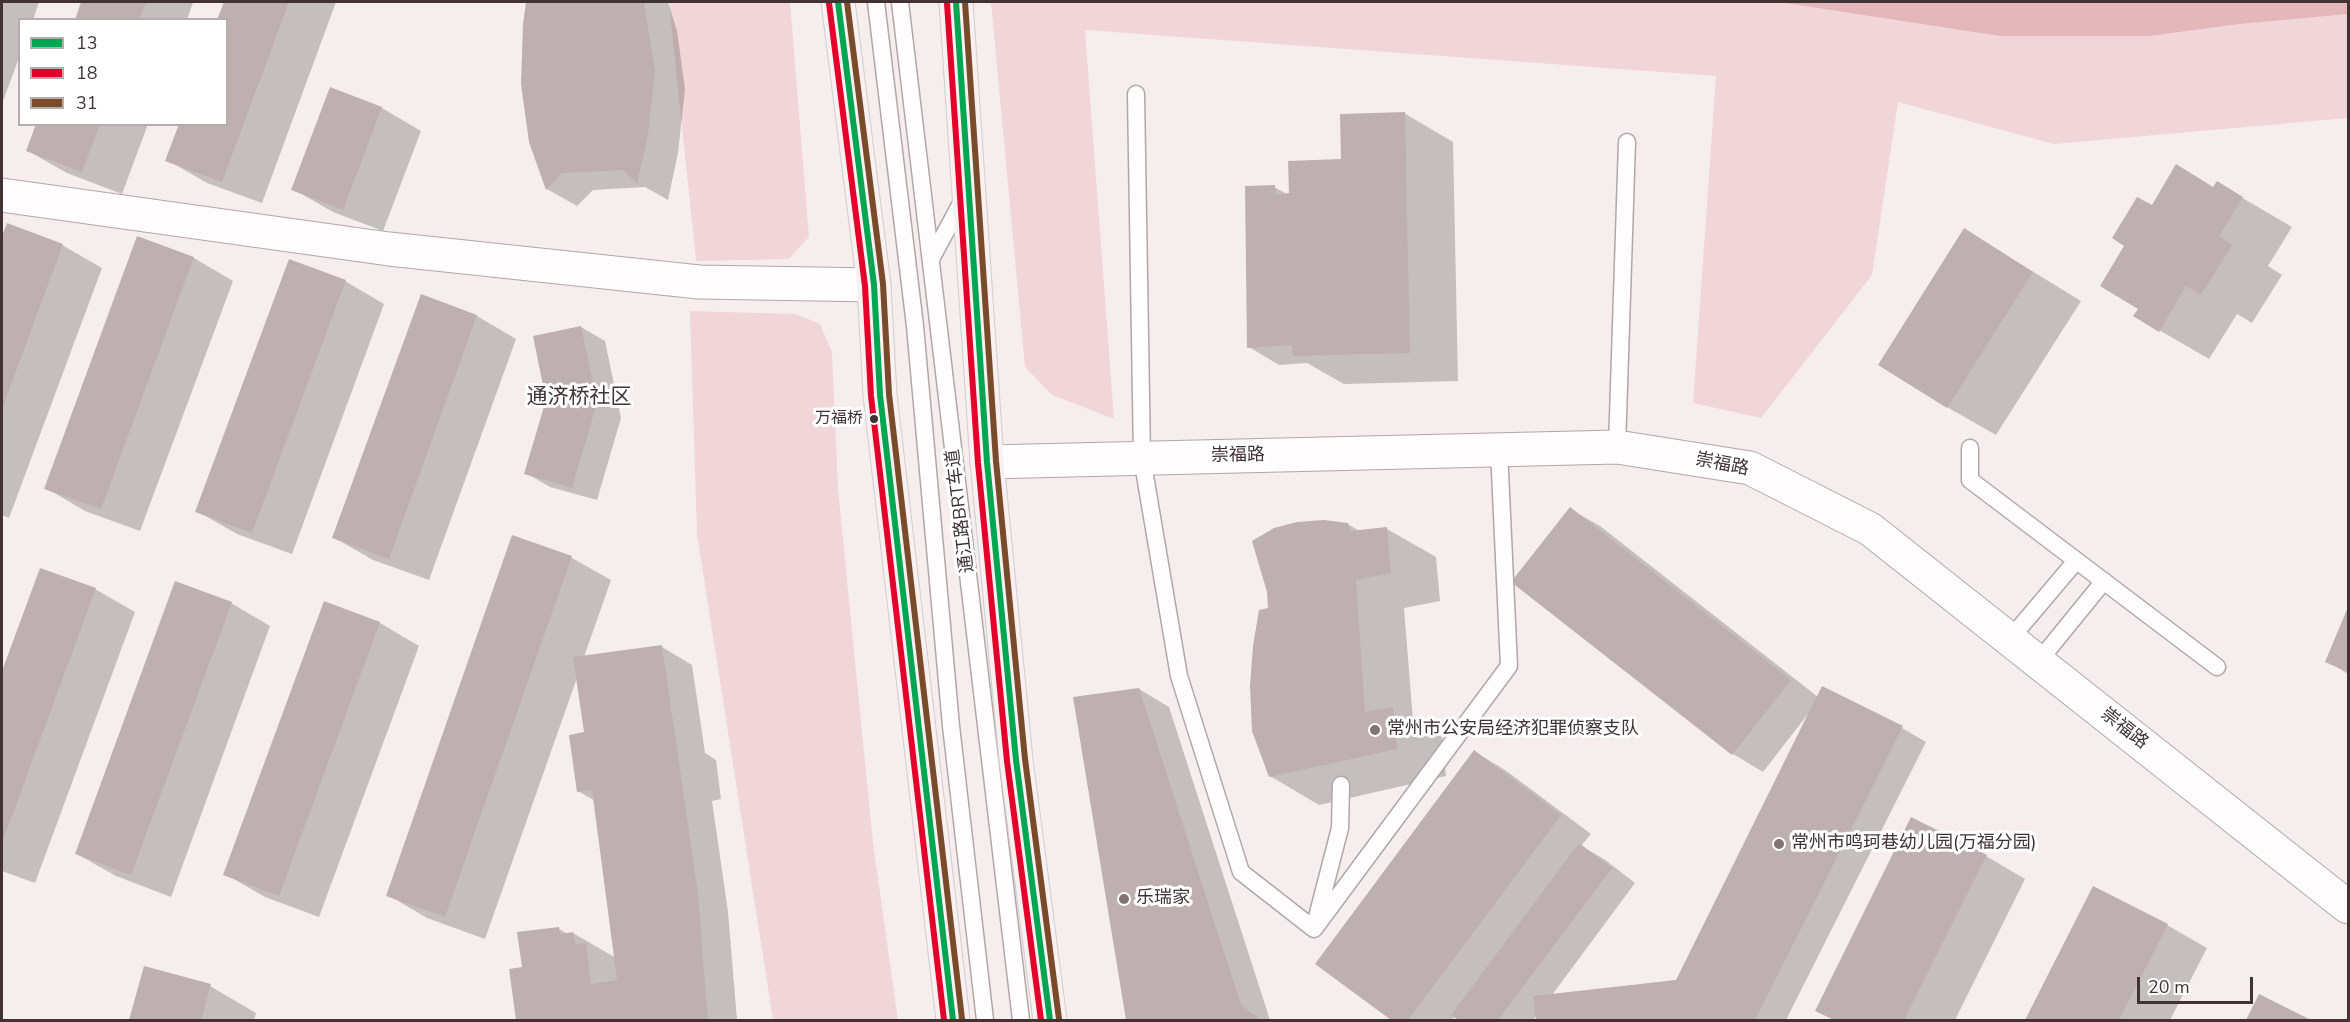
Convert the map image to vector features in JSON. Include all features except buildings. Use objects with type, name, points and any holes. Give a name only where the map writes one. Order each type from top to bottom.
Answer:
[{"type":"main road","points":[[838,2],[874,285],[880,395],[953,1020]]},
{"type":"main road","points":[[956,2],[987,462],[1016,760],[1050,1020]]},
{"type":"street","points":[[2,195],[389,249],[699,282],[874,285]]},
{"type":"street","name":"崇福路","points":[[987,462],[1617,447],[1750,468],[1870,529],[2349,907]]},
{"type":"lane","name":"通江路BRT车道","points":[[876,2],[915,326],[951,726],[985,1020]]},
{"type":"lane","name":"通江路BRT车道","points":[[900,2],[1021,1020]]},
{"type":"lane","points":[[1136,94],[1142,458],[1179,676],[1241,872],[1314,928]]},
{"type":"lane","points":[[1617,447],[1627,142]]},
{"type":"lane","points":[[931,259],[969,189]]},
{"type":"lane","points":[[1970,448],[1970,480],[2217,668]]},
{"type":"lane","points":[[1314,928],[1509,666],[1498,450]]},
{"type":"lane","points":[[2010,639],[2076,561]]},
{"type":"lane","points":[[2038,662],[2104,582]]},
{"type":"lane","points":[[1314,928],[1340,828],[1341,785]]},
{"type":"shaded area","points":[[669,2],[790,2],[809,237],[789,259],[696,261]]},
{"type":"shaded area","points":[[991,2],[2348,2],[2348,118],[2054,144],[1898,102],[1872,275],[1761,418],[1693,403],[1716,76],[1085,30],[1114,419],[1052,395],[1025,367]]},
{"type":"shaded area","points":[[1779,2],[2348,2],[2348,14],[2239,24],[2149,36],[2000,36]]},
{"type":"shaded area","points":[[690,311],[796,314],[820,324],[832,352],[838,489],[873,843],[898,1020],[773,1020],[697,534]]},
{"type":"transit line","name":"13","points":[[838,2],[874,285],[880,395],[953,1020]]},
{"type":"transit line","name":"31","points":[[847,2],[883,284],[889,394],[962,1019]]},
{"type":"transit line","name":"13","points":[[956,2],[987,462],[1016,760],[1050,1020]]},
{"type":"transit line","name":"31","points":[[965,2],[996,461],[1025,759],[1059,1019]]},
{"type":"transit line","name":"18","points":[[829,3],[865,286],[871,396],[944,1020]]},
{"type":"transit line","name":"18","points":[[947,3],[978,463],[1007,761],[1041,1020]]},
{"type":"place","name":"万福桥","points":[[874,419]]},
{"type":"place","name":"常州市公安局经济犯罪侦察支队","points":[[1375,730]]},
{"type":"place","name":"常州市鸣珂巷幼儿园(万福分园)","points":[[1779,844]]},
{"type":"place","name":"乐瑞家","points":[[1124,899]]},
{"type":"district","name":"通济桥社区","points":[[579,398]]}]
